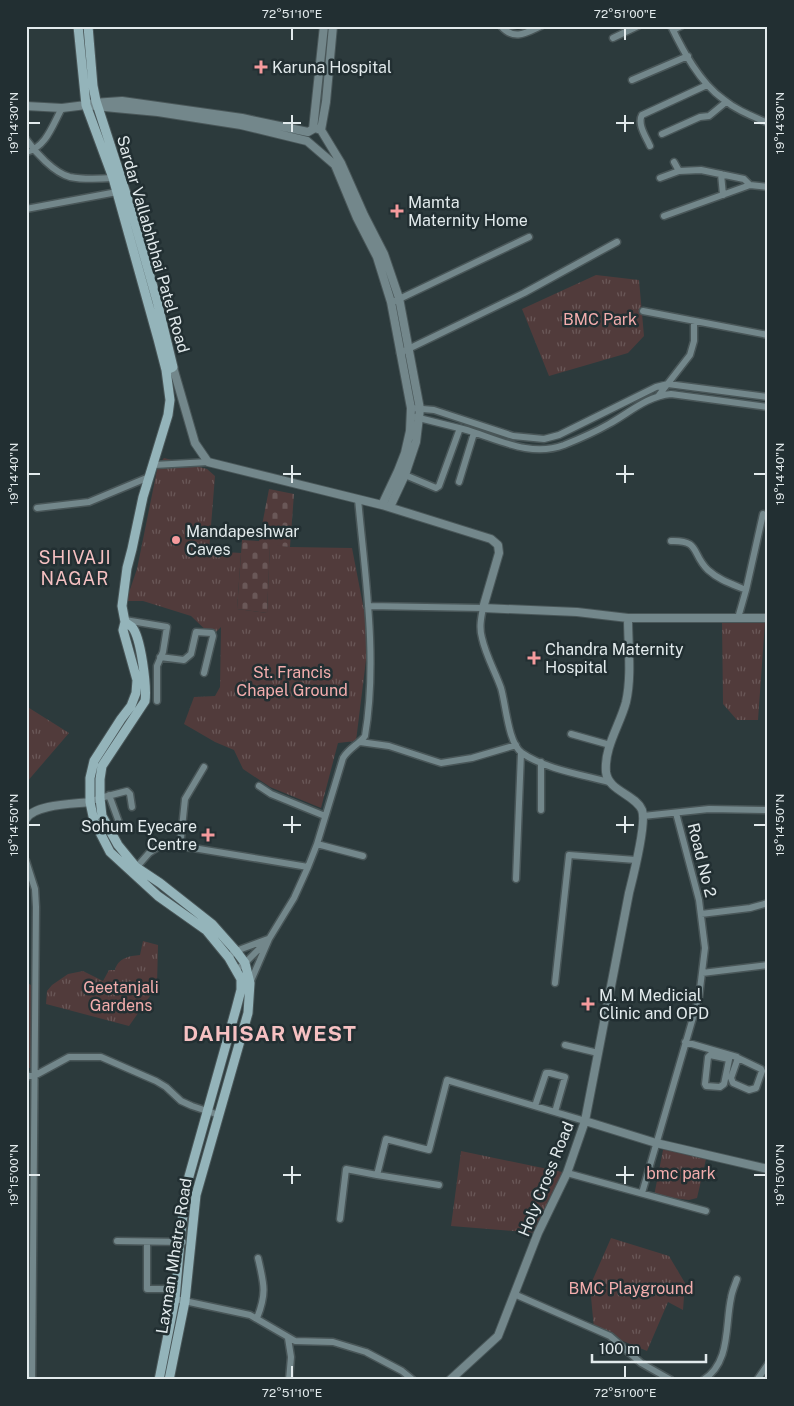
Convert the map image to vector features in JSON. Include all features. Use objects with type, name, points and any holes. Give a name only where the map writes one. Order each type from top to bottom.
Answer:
[{"type":"main road","name":"Sardar Vallabhbhai Patel Road","points":[[78,26],[86,106],[113,178],[169,368]]},
{"type":"main road","name":"Sardar Vallabhbhai Patel Road","points":[[88,26],[93,86],[97,104],[131,210],[157,301],[169,368]]},
{"type":"main road","name":"Laxman Mhatre Road","points":[[159,1380],[180,1300],[180,1242],[186,1187],[241,990],[241,979],[228,957],[206,930],[158,896],[134,870],[118,846],[102,816],[104,796],[100,780],[102,766],[145,700],[141,680],[141,656],[133,628],[125,621],[122,606],[126,568],[149,477],[168,414],[170,400],[169,368]]},
{"type":"main road","name":"Laxman Mhatre Road","points":[[141,680],[131,706],[94,761],[90,778],[90,802],[94,821],[110,852],[134,870],[160,883],[212,924],[245,964],[250,983],[248,1013],[196,1195],[169,1380]]},
{"type":"street","points":[[314,146],[324,26]]},
{"type":"street","points":[[314,146],[319,146],[315,134],[326,102],[334,26]]},
{"type":"street","points":[[501,26],[506,32],[515,35],[541,26]]},
{"type":"street","points":[[613,38],[638,26]]},
{"type":"street","points":[[681,26],[672,28],[707,85],[726,102],[742,112],[768,123]]},
{"type":"street","points":[[632,80],[688,56]]},
{"type":"street","points":[[650,146],[641,124],[640,118],[642,115],[707,85]]},
{"type":"street","points":[[26,106],[62,108],[122,101],[242,118],[315,134],[341,162],[364,215],[384,254],[408,350],[420,409],[416,442],[404,475],[386,506]]},
{"type":"street","points":[[662,134],[700,117],[710,116],[726,102]]},
{"type":"street","points":[[26,152],[34,150],[42,144],[62,108]]},
{"type":"street","points":[[26,139],[34,150],[48,163],[68,176],[92,179],[113,178]]},
{"type":"street","points":[[314,146],[335,165],[395,300],[400,353],[411,412],[410,431],[405,453],[386,506]]},
{"type":"street","points":[[674,162],[679,172]]},
{"type":"street","points":[[660,178],[679,172],[702,170],[744,178],[750,185]]},
{"type":"street","points":[[721,174],[723,195]]},
{"type":"street","points":[[664,216],[750,185],[768,187]]},
{"type":"street","points":[[26,209],[117,192]]},
{"type":"street","points":[[395,300],[529,238]]},
{"type":"street","points":[[400,353],[524,293],[617,242]]},
{"type":"street","points":[[643,311],[768,335]]},
{"type":"street","points":[[660,395],[690,355],[694,341],[694,321]]},
{"type":"street","points":[[169,368],[195,443],[208,462]]},
{"type":"street","points":[[411,412],[420,409],[434,410],[512,436],[544,439],[559,435],[656,387],[668,384],[768,396]]},
{"type":"street","points":[[411,412],[419,418],[460,428],[517,447],[542,450],[562,446],[609,424],[637,406],[660,395],[671,394],[768,407]]},
{"type":"street","points":[[459,482],[477,434],[483,426]]},
{"type":"street","points":[[404,475],[436,488],[439,486],[460,428]]},
{"type":"street","points":[[154,464],[208,462],[386,506],[491,539],[498,544],[500,553],[483,608],[480,625],[482,637],[501,688],[510,730],[521,752],[551,767],[609,782],[638,805],[642,810],[643,816],[709,809],[768,810]]},
{"type":"street","points":[[37,508],[90,502],[149,477]]},
{"type":"street","points":[[241,990],[250,983],[269,939],[294,898],[308,867],[317,844],[343,758],[347,751],[365,736],[371,662],[358,499]]},
{"type":"street","points":[[738,618],[763,514]]},
{"type":"street","points":[[671,541],[683,541],[691,544],[707,569],[720,579],[746,590]]},
{"type":"street","points":[[368,606],[577,612],[628,618],[768,618]]},
{"type":"street","points":[[609,782],[606,769],[610,745],[622,716],[628,690],[628,618]]},
{"type":"street","points":[[125,621],[167,628],[163,652],[157,666],[157,702]]},
{"type":"street","points":[[160,657],[184,660],[191,654],[196,632],[212,633],[213,636],[204,673]]},
{"type":"street","points":[[141,680],[157,681]]},
{"type":"street","points":[[134,697],[145,700]]},
{"type":"street","points":[[571,734],[610,745]]},
{"type":"street","points":[[360,742],[389,746],[441,763],[472,758],[516,745]]},
{"type":"street","points":[[516,879],[521,752]]},
{"type":"street","points":[[541,762],[541,810]]},
{"type":"street","points":[[180,847],[185,799],[204,767]]},
{"type":"street","points":[[259,786],[271,794],[325,816]]},
{"type":"street","points":[[26,818],[36,810],[90,802],[124,791],[129,792],[132,807]]},
{"type":"street","points":[[104,796],[120,825]]},
{"type":"street","name":"Road No 2","points":[[642,1193],[699,996],[705,948],[699,900],[676,813]]},
{"type":"street","name":"Holy Cross Road","points":[[450,1380],[498,1336],[538,1233],[567,1173],[585,1121],[643,816]]},
{"type":"street","points":[[317,844],[363,856]]},
{"type":"street","points":[[134,870],[149,852],[158,847],[180,847],[308,867]]},
{"type":"street","points":[[555,983],[569,855],[636,860]]},
{"type":"street","points":[[26,861],[35,889],[32,1380]]},
{"type":"street","points":[[701,914],[750,908],[768,903]]},
{"type":"street","points":[[228,957],[236,951],[269,939]]},
{"type":"street","points":[[236,970],[245,964],[269,939]]},
{"type":"street","points":[[702,973],[768,964]]},
{"type":"street","points":[[685,1042],[729,1057]]},
{"type":"street","points":[[565,1045],[598,1053]]},
{"type":"street","points":[[729,1057],[723,1086],[706,1086],[704,1084],[708,1057],[710,1055],[729,1057],[738,1058],[761,1069],[756,1088],[749,1090],[733,1084],[731,1081],[738,1058]]},
{"type":"street","points":[[26,1076],[34,1076],[69,1057],[101,1058],[156,1081],[166,1087],[181,1101],[219,1115]]},
{"type":"street","points":[[535,1106],[546,1073],[565,1077],[555,1112]]},
{"type":"street","points":[[377,1175],[386,1139],[429,1150],[447,1080],[656,1142],[768,1169]]},
{"type":"street","points":[[340,1219],[346,1169],[439,1185]]},
{"type":"street","points":[[567,1173],[706,1211]]},
{"type":"street","points":[[117,1241],[190,1243]]},
{"type":"street","points":[[147,1242],[147,1289],[165,1289]]},
{"type":"street","points":[[257,1318],[263,1304],[265,1286],[258,1258]]},
{"type":"street","points":[[703,1380],[710,1375],[722,1358],[731,1298],[737,1279]]},
{"type":"street","points":[[514,1294],[610,1336],[641,1363],[671,1380]]},
{"type":"street","points":[[180,1300],[250,1315],[288,1338],[301,1342],[333,1342],[366,1352],[402,1371],[413,1380]]},
{"type":"street","points":[[288,1338],[291,1357],[289,1380]]},
{"type":"street","points":[[757,1380],[768,1364]]},
{"type":"green space","name":"BMC Park","points":[[596,275],[639,280],[644,336],[628,353],[549,376],[522,309]]},
{"type":"green space","name":"St. Francis Chapel Ground","points":[[164,458],[207,469],[215,476],[209,551],[241,553],[237,609],[267,613],[270,544],[290,547],[352,548],[369,636],[356,741],[338,743],[321,808],[270,787],[243,769],[234,750],[215,742],[184,724],[194,697],[215,696],[220,687],[221,627],[212,636],[191,616],[143,601],[126,601],[137,569],[158,465]]},
{"type":"green space","points":[[269,489],[294,494],[290,547],[270,545],[267,613],[237,609],[242,540],[259,541]]},
{"type":"green space","points":[[722,621],[765,622],[758,720],[737,720],[723,704]]},
{"type":"green space","points":[[26,706],[69,733],[26,783]]},
{"type":"green space","name":"Geetanjali Gardens","points":[[143,941],[158,945],[157,986],[129,1026],[46,1004],[47,991],[52,985],[68,974],[83,971],[103,981],[109,970],[115,970],[121,960],[140,955]]},
{"type":"green space","points":[[26,982],[31,985],[31,1068],[26,1068]]},
{"type":"green space","name":"bmc park","points":[[664,1145],[706,1159],[697,1198],[689,1200],[654,1196]]},
{"type":"green space","points":[[461,1151],[567,1173],[538,1233],[451,1226]]},
{"type":"green space","name":"BMC Playground","points":[[611,1238],[669,1256],[685,1283],[683,1310],[668,1302],[647,1351],[594,1329],[590,1286]]},
{"type":"place","name":"Karuna Hospital","points":[[261,67]]},
{"type":"place","name":"Mamta Maternity Home","points":[[397,211]]},
{"type":"place","name":"Mandapeshwar Caves","points":[[176,540]]},
{"type":"place","name":"Chandra Maternity Hospital","points":[[534,658]]},
{"type":"place","name":"Sohum Eyecare Centre","points":[[208,835]]},
{"type":"place","name":"M. M Medicial Clinic and OPD","points":[[588,1004]]},
{"type":"district","name":"SHIVAJI NAGAR","points":[[75,567]]},
{"type":"district","name":"DAHISAR WEST","points":[[270,1033]]}]
